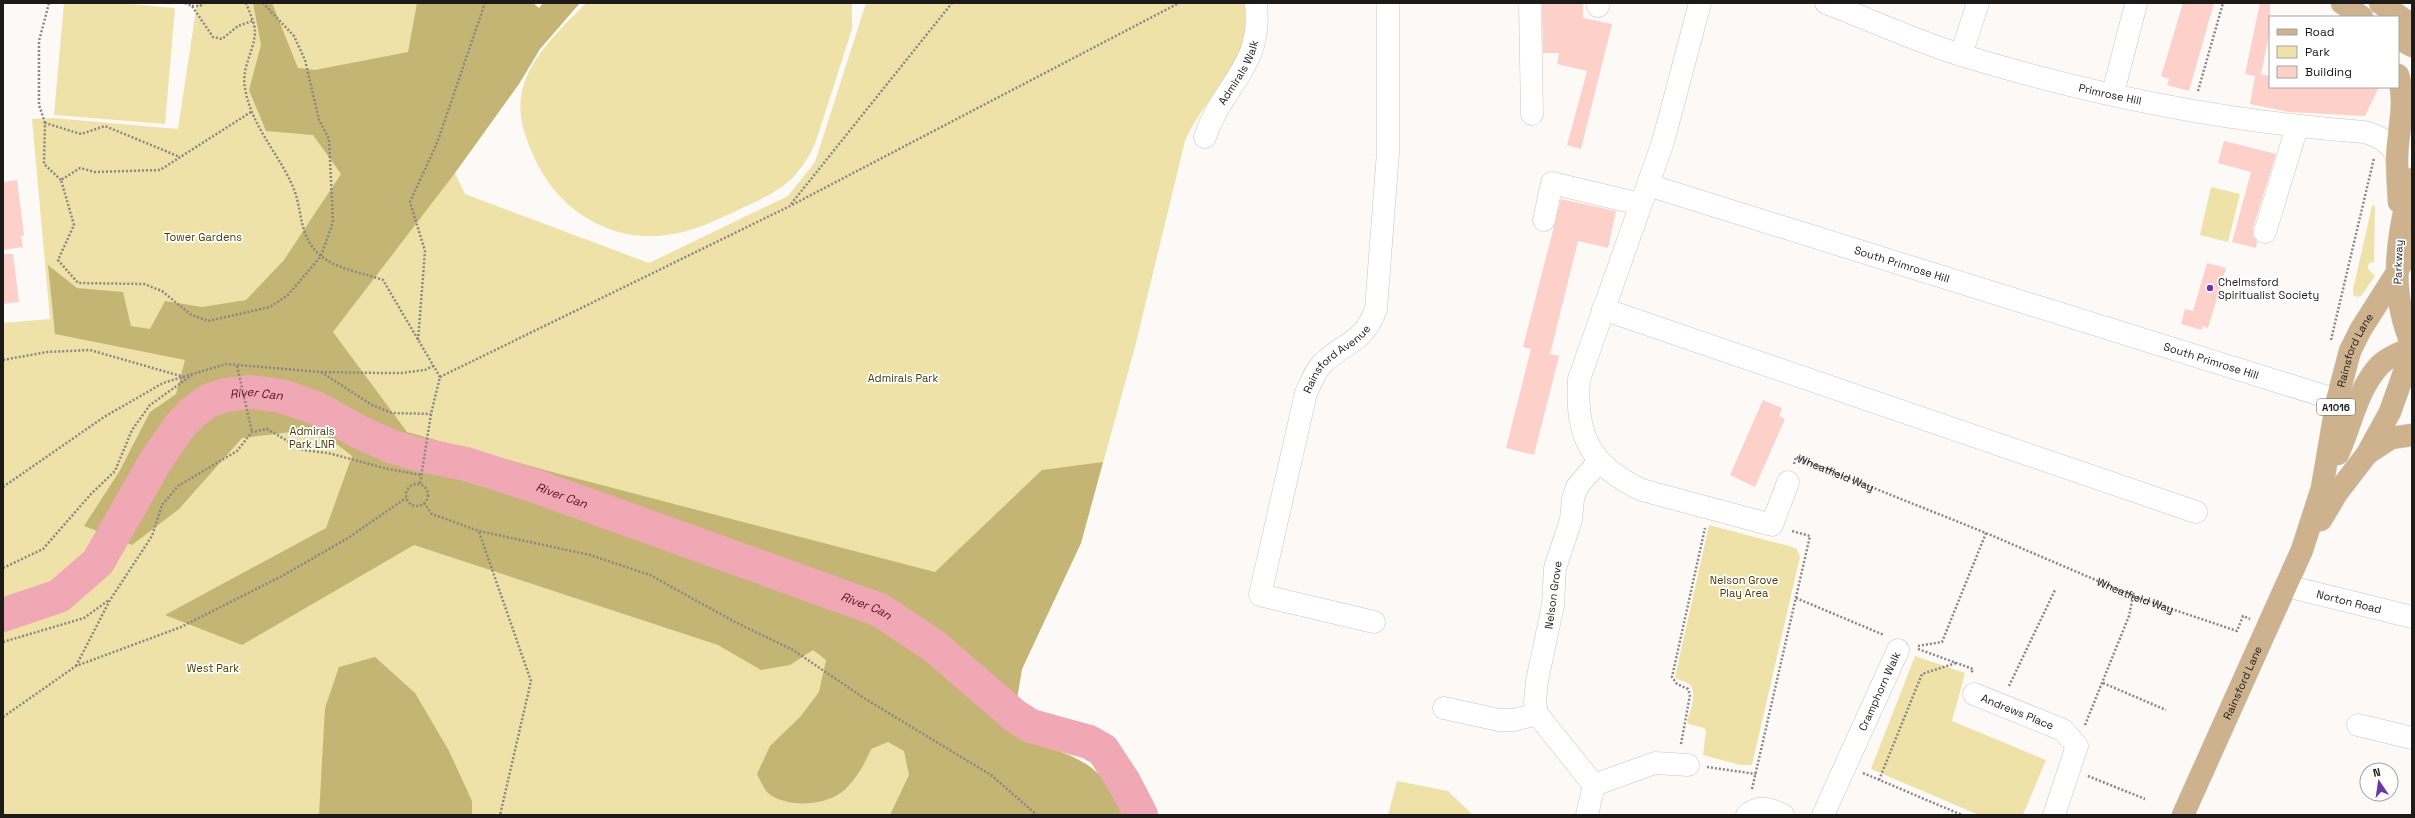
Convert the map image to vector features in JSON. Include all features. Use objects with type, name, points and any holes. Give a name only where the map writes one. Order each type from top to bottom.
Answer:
[{"type":"main road","points":[[2342,3],[2360,16]]},
{"type":"main road","points":[[2380,3],[2399,16]]},
{"type":"main road","points":[[2399,16],[2412,25]]},
{"type":"main road","points":[[2399,39],[2412,46]]},
{"type":"main road","points":[[2399,79],[2402,89],[2402,116],[2397,154],[2401,222]]},
{"type":"main road","name":"Parkway","points":[[2412,179],[2401,222],[2396,274],[2398,300],[2404,327],[2412,348]]},
{"type":"main road","name":"A1016","points":[[2396,274],[2412,242]]},
{"type":"main road","name":"Rainsford Lane","points":[[2183,815],[2302,550],[2322,488],[2343,373],[2361,329],[2396,274]]},
{"type":"main road","points":[[2322,488],[2362,393],[2380,366],[2396,354],[2412,348]]},
{"type":"main road","name":"Rainsford Lane","points":[[2302,550],[2337,493],[2368,454],[2390,412],[2412,348]]},
{"type":"main road","points":[[2368,454],[2391,438],[2412,435]]},
{"type":"street","name":"Admirals Walk","points":[[1205,137],[1218,108],[1252,53],[1256,37],[1256,3]]},
{"type":"street","name":"Rainsford Avenue","points":[[1374,622],[1260,595],[1306,393],[1323,363],[1360,337],[1370,325],[1376,309],[1388,152],[1388,3]]},
{"type":"street","points":[[1530,3],[1532,114]]},
{"type":"street","points":[[1700,3],[1663,142],[1579,379],[1577,404],[1586,439],[1599,461],[1616,477],[1642,490],[1709,510],[1772,525]]},
{"type":"street","name":"Primrose Hill","points":[[1826,3],[1870,11],[1960,55],[2044,78],[2192,110],[2297,127],[2364,132],[2380,137],[2388,142],[2397,154]]},
{"type":"street","points":[[1960,55],[1978,3]]},
{"type":"street","points":[[2112,93],[2136,4]]},
{"type":"street","points":[[2265,232],[2297,127]]},
{"type":"street","name":"South Primrose Hill","points":[[1544,220],[1552,184],[1644,195],[2337,400]]},
{"type":"street","points":[[1603,309],[2196,512]]},
{"type":"street","name":"Nelson Grove","points":[[1538,714],[1535,702],[1537,681],[1550,621],[1555,568],[1571,520],[1573,499],[1577,487],[1599,461]]},
{"type":"street","name":"Wheatfield Way","points":[[1772,525],[1788,482]]},
{"type":"street","name":"Norton Road","points":[[2286,586],[2412,617]]},
{"type":"street","name":"Cramphorn Walk","points":[[1823,815],[1901,645]]},
{"type":"street","name":"Andrews Place","points":[[1974,694],[2063,730],[2077,746]]},
{"type":"street","points":[[1444,708],[1499,720],[1514,720],[1538,714],[1594,785]]},
{"type":"street","points":[[2358,725],[2412,738]]},
{"type":"street","points":[[2054,815],[2077,746]]},
{"type":"street","points":[[1594,785],[1655,763],[1683,764]]},
{"type":"street","points":[[1587,815],[1594,785]]},
{"type":"street","points":[[1749,805],[1755,809],[1764,808],[1783,815]]},
{"type":"path","points":[[47,3],[39,41],[39,105],[46,123],[44,164],[60,180],[74,225],[58,260],[78,284],[144,284],[162,291],[190,314],[208,321],[270,307],[288,295],[321,256],[333,222],[329,139],[320,120],[305,60],[294,36],[263,3]]},
{"type":"path","points":[[185,3],[192,6],[200,6],[204,3]]},
{"type":"path","points":[[246,3],[255,31],[244,72],[245,88],[251,112],[287,174],[295,194],[304,237],[321,256],[335,263],[383,280],[440,377],[431,414],[420,484]]},
{"type":"path","points":[[418,341],[425,251],[410,202],[437,143],[485,3]]},
{"type":"path","points":[[790,206],[952,3]]},
{"type":"path","points":[[440,377],[790,206],[1180,3]]},
{"type":"path","points":[[2192,110],[2223,3]]},
{"type":"path","points":[[192,6],[213,37],[222,39],[238,26],[252,21]]},
{"type":"path","points":[[60,180],[80,168],[95,172],[160,170],[251,112]]},
{"type":"path","points":[[46,123],[81,134],[105,126],[180,157]]},
{"type":"path","points":[[2331,341],[2380,137]]},
{"type":"path","points":[[3,360],[47,352],[90,350],[185,377]]},
{"type":"path","points":[[3,486],[104,418],[163,383],[226,364],[321,372],[402,373],[425,370],[433,366]]},
{"type":"path","points":[[237,366],[252,432]]},
{"type":"path","points":[[321,372],[372,405],[392,413],[431,414]]},
{"type":"path","points":[[3,568],[44,549],[115,471],[132,430],[150,404],[195,374]]},
{"type":"path","points":[[76,666],[110,600],[152,536],[162,505],[178,486],[237,451],[252,432],[267,430],[303,450],[328,453],[388,469],[421,475]]},
{"type":"path","name":"Wheatfield Way","points":[[1788,482],[1796,458],[1986,533],[2133,596],[2237,631],[2243,616],[2267,627]]},
{"type":"path","points":[[420,484],[426,488],[428,494],[424,503],[414,506],[406,498],[406,491],[410,486],[420,484]]},
{"type":"path","points":[[3,717],[76,666],[181,627],[282,576],[348,538],[406,498]]},
{"type":"path","points":[[424,503],[432,514],[479,531],[590,555],[650,575],[735,622],[793,650],[868,700],[991,775],[1037,815]]},
{"type":"path","points":[[1709,510],[1672,677],[1677,684],[1688,689],[1690,695],[1683,764],[1756,774]]},
{"type":"path","points":[[1749,805],[1810,536],[1772,525]]},
{"type":"path","points":[[479,531],[531,681],[500,815]]},
{"type":"path","name":"Cramphorn Walk","points":[[1901,645],[1942,642],[1986,533]]},
{"type":"path","points":[[2000,705],[2055,590]]},
{"type":"path","points":[[2077,746],[2129,616],[2133,596]]},
{"type":"path","points":[[1796,598],[1901,645],[1973,669],[1965,690],[1974,694]]},
{"type":"path","points":[[3,642],[84,618],[110,600]]},
{"type":"path","points":[[1879,780],[1922,674],[1956,663]]},
{"type":"path","points":[[2103,683],[2166,710]]},
{"type":"path","points":[[1846,766],[1962,815]]},
{"type":"path","points":[[2069,769],[2145,799]]},
{"type":"green space","points":[[64,3],[119,3],[175,8],[165,124],[54,115]]},
{"type":"green space","name":"Admirals Park LNR","points":[[197,3],[445,3],[455,173],[465,194],[649,263],[788,196],[815,162],[866,3],[1244,3],[1246,23],[1243,41],[1236,58],[1227,75],[1194,124],[1185,141],[1135,347],[1081,543],[1022,669],[1011,734],[1063,753],[1091,768],[1102,779],[1113,794],[1122,815],[3,815],[3,323],[50,319],[32,119],[54,118],[178,129]]},
{"type":"green space","points":[[586,3],[852,3],[852,29],[816,141],[809,155],[795,176],[786,184],[766,197],[723,217],[705,225],[667,235],[646,236],[625,234],[605,228],[571,207],[556,192],[544,176],[534,157],[524,132],[520,105],[523,87],[533,63],[558,31]]},
{"type":"green space","points":[[2211,187],[2240,194],[2228,242],[2200,235]]},
{"type":"green space","points":[[2375,205],[2374,262],[2369,263],[2368,269],[2375,276],[2361,296],[2357,297],[2353,295],[2353,290],[2372,206]]},
{"type":"green space","name":"Nelson Grove Play Area","points":[[1709,525],[1789,546],[1797,549],[1800,557],[1752,765],[1740,765],[1703,755],[1706,731],[1704,728],[1689,724],[1687,721],[1693,696],[1692,687],[1675,677]]},
{"type":"green space","points":[[1915,656],[1965,673],[1952,721],[2046,760],[2023,815],[1979,815],[1871,769]]},
{"type":"green space","points":[[1397,781],[1448,791],[1473,815],[1388,815]]},
{"type":"shaded area","points":[[253,3],[272,3],[298,68],[315,70],[408,52],[417,3],[533,3],[539,8],[543,3],[580,3],[540,49],[519,84],[455,173],[333,332],[407,432],[563,475],[935,572],[1042,470],[1103,462],[1081,543],[1022,669],[1011,734],[1064,753],[1091,768],[1103,779],[1113,794],[1122,815],[890,815],[909,775],[904,751],[888,742],[871,749],[863,766],[855,778],[847,788],[834,797],[805,803],[795,803],[776,798],[768,793],[757,774],[770,746],[800,717],[819,692],[826,660],[813,650],[790,665],[761,670],[718,645],[414,545],[242,645],[165,615],[326,528],[352,456],[317,429],[242,438],[179,509],[132,545],[84,526],[119,472],[150,412],[176,394],[185,360],[55,334],[48,265],[77,288],[123,292],[131,326],[150,329],[165,301],[202,307],[246,300],[284,260],[341,174],[313,135],[266,131],[249,90],[261,45]]},
{"type":"shaded area","points":[[375,657],[415,693],[449,751],[472,801],[472,815],[319,815],[325,708],[339,667]]},
{"type":"building","points":[[1542,3],[1583,3],[1583,18],[1612,24],[1581,149],[1567,145],[1587,71],[1557,64],[1559,53],[1543,53]]},
{"type":"building","points":[[2183,3],[2214,3],[2189,91],[2167,85],[2169,79],[2161,76]]},
{"type":"building","points":[[2260,3],[2270,3],[2269,35],[2261,74],[2269,76],[2269,88],[2379,88],[2365,116],[2289,112],[2250,104],[2255,76],[2245,74]]},
{"type":"building","points":[[2224,141],[2276,154],[2253,228],[2253,235],[2257,242],[2256,248],[2232,242],[2251,172],[2218,163]]},
{"type":"building","points":[[17,180],[24,235],[21,236],[23,247],[3,250],[3,182]]},
{"type":"building","points":[[1561,199],[1616,211],[1608,248],[1578,241],[1550,354],[1559,356],[1534,455],[1506,448],[1531,349],[1523,347]]},
{"type":"building","points":[[3,254],[13,254],[19,302],[3,304]]},
{"type":"building","name":"Chelmsford Spiritualist Society","points":[[2207,263],[2226,268],[2208,328],[2203,326],[2202,330],[2181,324],[2185,309],[2193,311]]},
{"type":"building","points":[[1763,400],[1782,408],[1779,416],[1785,419],[1755,487],[1730,475]]},
{"type":"waterway","name":"River Can","points":[[3,615],[59,596],[98,562],[155,462],[179,427],[192,413],[208,401],[226,395],[251,392],[282,396],[316,408],[359,432],[393,447],[417,454],[466,464],[535,486],[880,610],[934,646],[1015,716],[1031,726],[1089,742],[1103,750],[1124,782],[1141,815]]},
{"type":"place","name":"Chelmsford Spiritualist Society","points":[[2210,288]]},
{"type":"park label","name":"Tower Gardens","points":[[203,237]]},
{"type":"park label","name":"Admirals Park","points":[[903,378]]},
{"type":"park label","name":"West Park","points":[[213,668]]}]
